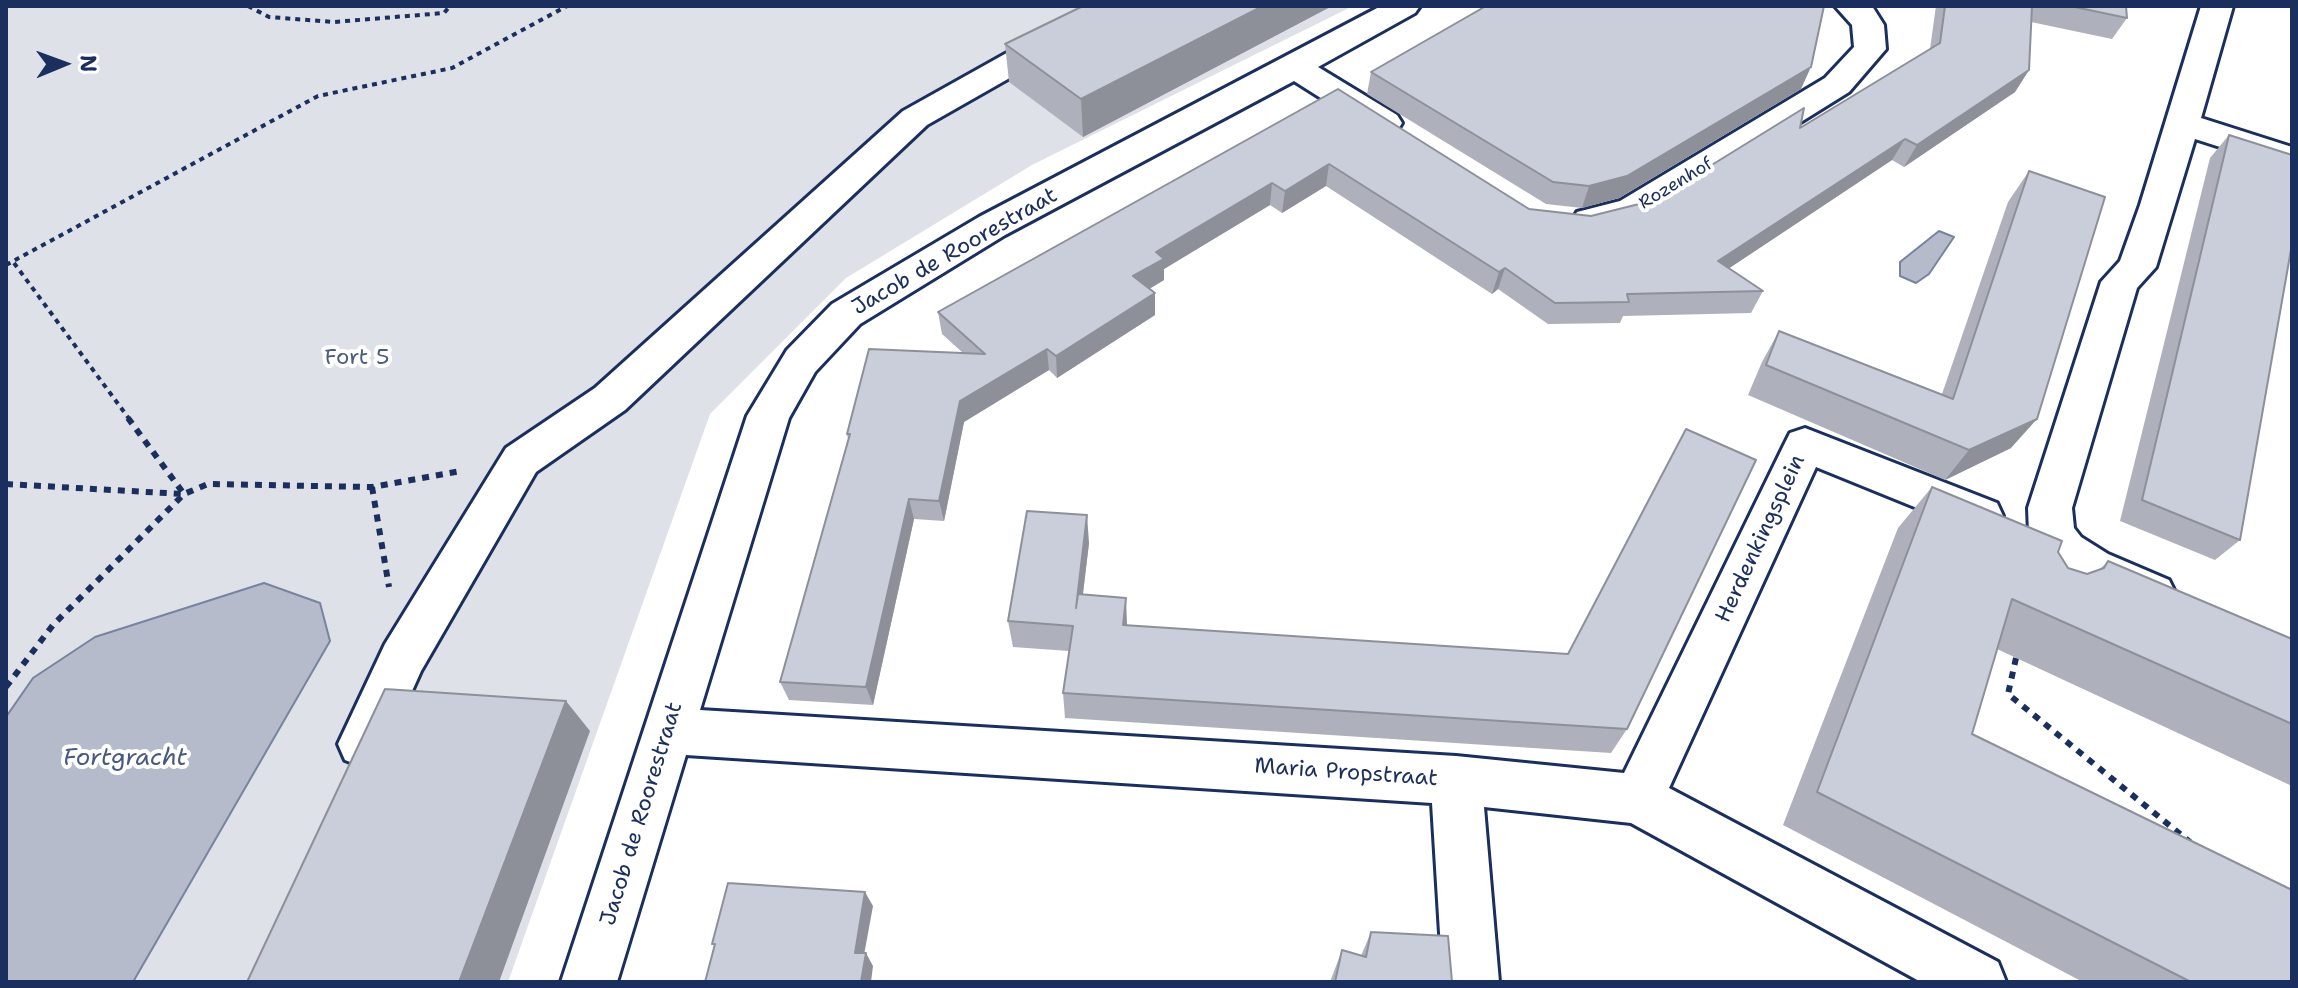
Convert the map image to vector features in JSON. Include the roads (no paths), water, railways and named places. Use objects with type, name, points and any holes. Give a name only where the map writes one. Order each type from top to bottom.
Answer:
[{"type":"street","points":[[344,785],[402,659],[521,460],[610,399],[915,118],[1032,52],[1127,6]]},
{"type":"street","name":"Jacob de Roorestraat","points":[[589,982],[768,416],[801,361],[846,314],[992,226],[1295,67],[1404,6]]},
{"type":"street","name":"Rozenhof","points":[[1552,220],[1582,223],[1632,210],[1837,85],[1870,49],[1868,25],[1861,12],[1851,6]]},
{"type":"street","points":[[2192,611],[2092,568],[2065,550],[2052,533],[2053,492],[2120,282],[2137,267],[2150,230],[2217,6]]},
{"type":"street","points":[[1295,67],[1416,143]]},
{"type":"street","points":[[2180,123],[2292,159]]},
{"type":"street","name":"Herdenkingsplein","points":[[1638,799],[1805,445],[2065,550]]},
{"type":"street","points":[[2043,591],[2065,550]]},
{"type":"street","name":"Maria Propstraat","points":[[667,731],[1456,780],[1638,799],[1978,982]]},
{"type":"street","points":[[1456,780],[1471,982]]},
{"type":"water","points":[[1939,231],[1954,237],[1929,274],[1916,283],[1900,276],[1900,262]]},
{"type":"water","name":"Fortgracht","points":[[264,583],[320,603],[330,641],[133,982],[6,982],[6,717],[33,678],[95,637]]},
{"type":"park label","name":"Fort 5","points":[[357,358]]}]
